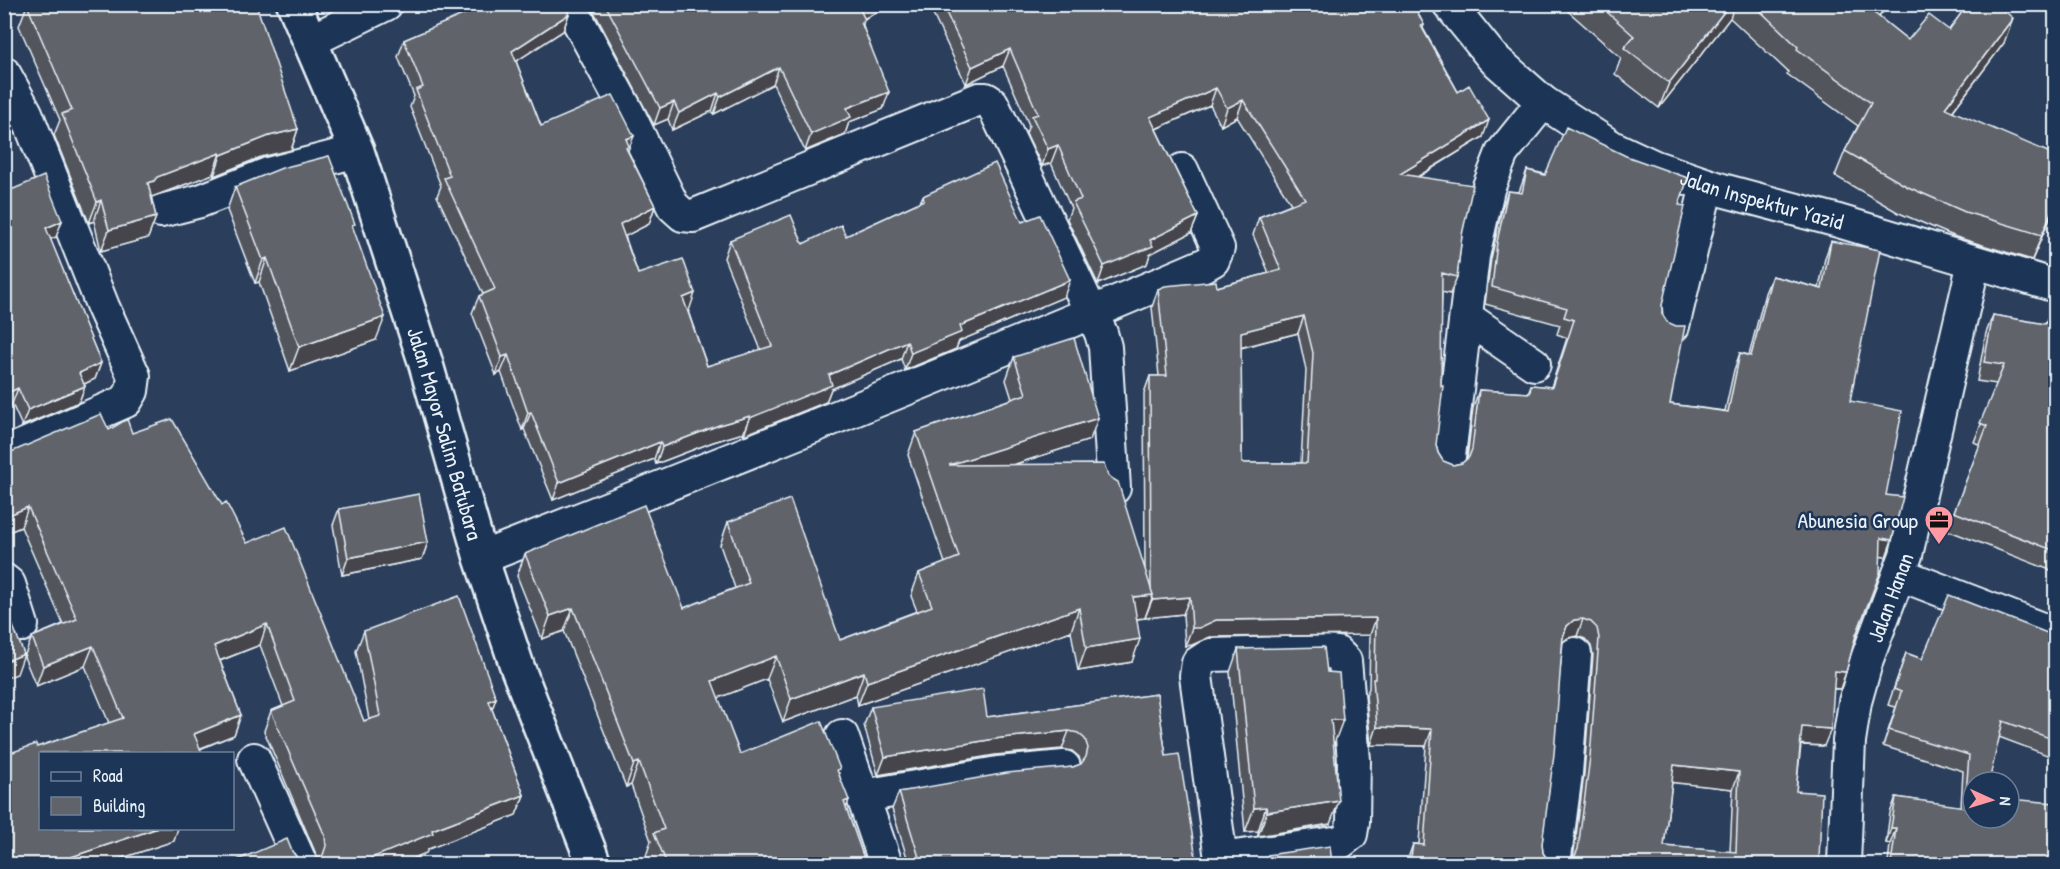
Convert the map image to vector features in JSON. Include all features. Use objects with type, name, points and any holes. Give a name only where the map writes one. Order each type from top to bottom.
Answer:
[{"type":"street","name":"Jalan Mayor Salim Batubara","points":[[294,4],[357,151],[425,361],[481,558],[518,669],[594,864]]},
{"type":"street","points":[[310,41],[386,4]]},
{"type":"street","points":[[569,4],[627,111],[673,206],[683,215],[693,216],[979,99],[986,99],[992,103],[1101,333],[1105,347],[1114,488]]},
{"type":"street","name":"Jalan Inspektur Yazid","points":[[1449,4],[1492,57],[1543,102],[1612,147],[1654,168],[2055,286]]},
{"type":"street","points":[[4,73],[26,113],[134,376],[132,391],[126,401],[4,454]]},
{"type":"street","points":[[1448,464],[1473,256],[1488,189],[1502,153],[1543,102]]},
{"type":"street","points":[[161,212],[200,201],[268,174],[357,151]]},
{"type":"street","points":[[481,558],[748,453],[1093,313],[1206,264],[1217,255],[1218,248],[1182,170]]},
{"type":"street","points":[[1673,326],[1707,185]]},
{"type":"street","name":"Jalan Hanan","points":[[1844,864],[1849,741],[1856,702],[1867,659],[1906,555],[1974,262]]},
{"type":"street","points":[[1466,316],[1534,364]]},
{"type":"street","points":[[1899,574],[2039,628]]},
{"type":"street","points":[[4,580],[9,584],[22,625]]},
{"type":"street","points":[[1326,652],[1337,653],[1345,661],[1354,760],[1353,822],[1351,834],[1341,853],[1221,862],[1196,676],[1198,663],[1210,655],[1326,652]]},
{"type":"street","points":[[1554,864],[1566,773],[1575,654]]},
{"type":"street","points":[[842,736],[886,864]]},
{"type":"street","points":[[254,759],[301,864]]},
{"type":"street","points":[[863,796],[998,773],[1064,767]]},
{"type":"building","points":[[28,4],[256,4],[298,129],[269,136],[157,177],[148,183],[156,217],[109,230],[101,200],[97,202],[62,114],[72,110]]},
{"type":"building","points":[[488,4],[564,4],[569,14],[512,51],[541,126],[613,95],[634,136],[626,139],[629,146],[626,148],[655,206],[620,224],[638,274],[683,259],[695,293],[683,298],[707,366],[772,346],[730,240],[791,215],[803,244],[841,225],[846,236],[924,200],[923,196],[995,163],[1022,222],[1040,215],[1070,280],[960,326],[962,332],[911,353],[907,341],[829,375],[832,385],[750,418],[750,416],[719,425],[662,447],[660,442],[559,483],[531,412],[528,413],[508,355],[502,357],[479,296],[495,289],[444,178],[450,176],[416,90],[423,87],[404,40]]},
{"type":"building","points":[[605,4],[865,4],[859,7],[865,20],[861,22],[889,92],[847,108],[851,117],[811,134],[779,67],[720,97],[718,93],[679,113],[674,102],[660,108]]},
{"type":"building","points":[[942,4],[1413,4],[1424,25],[1421,26],[1458,92],[1469,85],[1489,120],[1400,174],[1473,185],[1462,235],[1457,277],[1442,273],[1441,386],[1443,386],[1436,445],[1443,461],[1453,465],[1462,463],[1469,457],[1472,449],[1479,390],[1530,393],[1531,385],[1552,387],[1574,320],[1564,317],[1567,308],[1492,287],[1497,242],[1508,191],[1522,193],[1527,170],[1545,175],[1566,127],[1626,156],[1688,178],[1679,205],[1685,206],[1662,305],[1662,314],[1667,322],[1676,326],[1685,326],[1670,404],[1728,412],[1740,353],[1751,356],[1772,276],[1822,289],[1831,241],[1880,250],[1850,401],[1902,411],[1886,495],[1903,497],[1892,540],[1881,538],[1880,573],[1856,635],[1846,672],[1835,671],[1831,729],[1802,727],[1796,791],[1822,793],[1819,860],[1827,861],[1827,864],[1567,864],[1574,858],[1578,849],[1590,757],[1599,638],[1597,628],[1591,622],[1583,619],[1574,620],[1567,626],[1563,635],[1554,754],[1542,844],[1543,853],[1549,861],[1558,864],[1410,864],[1413,844],[1424,845],[1432,729],[1377,727],[1373,679],[1375,679],[1376,618],[1216,620],[1199,628],[1192,628],[1190,597],[1152,600],[1150,376],[1167,376],[1158,289],[1165,286],[1216,281],[1217,287],[1281,270],[1259,217],[1305,199],[1243,100],[1227,108],[1216,88],[1150,117],[1198,216],[1150,240],[1153,246],[1104,266],[1073,202],[1081,199],[1058,145],[1048,149],[1032,116],[1038,114],[1010,49],[972,67]],"holes":[[[1304,316],[1313,353],[1307,463],[1242,463],[1241,332]],[[1674,765],[1739,772],[1736,852],[1664,846]]]},
{"type":"building","points":[[1598,4],[1730,4],[1669,83],[1624,48],[1634,36]]},
{"type":"building","points":[[1753,4],[1878,4],[1873,12],[1908,40],[1929,15],[1949,30],[1968,4],[1996,4],[2013,18],[1945,108],[2055,155],[2055,202],[2042,235],[1965,212],[1908,187],[1845,151],[1871,103],[1797,49],[1798,47]]},
{"type":"building","points":[[329,156],[355,224],[352,225],[385,317],[299,347],[267,258],[263,260],[235,187],[282,168]]},
{"type":"building","points":[[44,176],[62,221],[46,228],[101,363],[79,373],[85,386],[28,410],[18,388],[4,395],[4,193]]},
{"type":"building","points":[[2055,300],[2055,551],[1954,512],[1987,426],[1980,423],[2004,365],[1984,362],[1993,315],[2045,324]]},
{"type":"building","points":[[1074,338],[1098,418],[949,465],[1104,464],[1108,476],[1118,482],[1153,595],[1133,597],[1140,639],[1086,648],[1079,608],[867,682],[864,672],[791,699],[776,656],[712,681],[740,754],[821,721],[840,769],[837,770],[849,800],[844,802],[866,864],[667,864],[654,833],[664,829],[639,762],[634,764],[573,608],[550,616],[525,554],[644,505],[684,608],[749,583],[728,522],[790,499],[840,640],[932,606],[919,573],[959,557],[916,432],[1026,394],[1014,357]]},
{"type":"building","points":[[101,414],[109,430],[127,419],[132,433],[172,419],[222,505],[226,502],[247,543],[286,527],[364,721],[380,716],[364,631],[459,596],[496,698],[489,701],[524,795],[432,830],[433,833],[357,864],[228,864],[287,839],[298,859],[307,862],[323,855],[326,846],[325,836],[271,711],[295,701],[267,624],[214,646],[241,715],[194,734],[202,752],[39,752],[39,830],[152,830],[71,857],[74,864],[11,864],[4,845],[4,755],[36,744],[37,747],[123,718],[93,646],[43,666],[32,637],[77,619],[28,507],[4,517],[4,455]]},
{"type":"building","points":[[419,494],[428,542],[348,558],[339,509]]},
{"type":"building","points":[[1949,595],[2055,636],[2055,740],[2003,721],[1992,770],[1968,770],[1969,755],[1889,730],[1901,692],[1894,689],[1906,653],[1922,659]]},
{"type":"building","points":[[4,603],[24,654],[4,662]]},
{"type":"building","points":[[1324,647],[1327,672],[1339,673],[1343,720],[1331,720],[1339,801],[1267,812],[1266,807],[1254,808],[1238,649]]},
{"type":"building","points":[[983,689],[987,717],[1157,694],[1166,756],[1179,754],[1197,864],[921,864],[899,792],[1007,773],[1073,767],[1081,764],[1086,757],[1088,748],[1085,739],[1078,733],[1069,731],[1001,738],[885,757],[871,707]]},
{"type":"building","points":[[1896,797],[1961,806],[1961,830],[2021,830],[2021,800],[2055,803],[2055,864],[1891,864],[1896,828],[1891,828]]},
{"type":"building","points":[[1330,846],[1332,864],[1269,864],[1268,855]]},
{"type":"place","name":"Abunesia Group","points":[[1939,546]]}]
